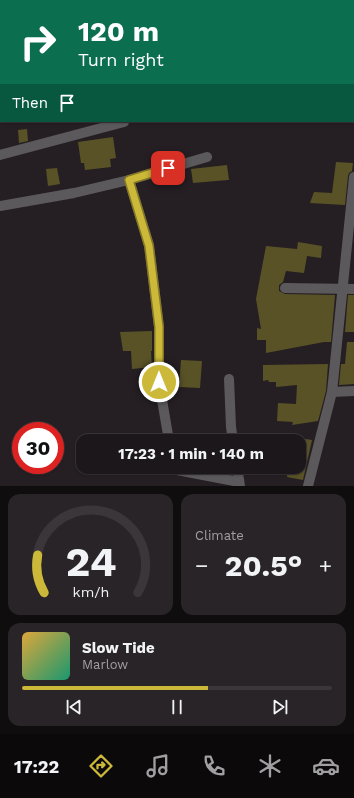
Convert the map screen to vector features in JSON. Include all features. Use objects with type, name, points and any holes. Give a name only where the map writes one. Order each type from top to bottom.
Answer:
[{"type":"street","points":[[0,155],[124,122]]},
{"type":"street","points":[[0,206],[74,193],[129,180],[207,157]]},
{"type":"street","points":[[308,486],[332,392],[344,288],[354,177]]},
{"type":"street","points":[[129,180],[149,246],[159,327],[159,382],[168,434]]},
{"type":"street","points":[[285,288],[354,289]]},
{"type":"street","points":[[229,379],[232,434]]},
{"type":"street","points":[[332,392],[354,391]]},
{"type":"street","points":[[200,474],[239,484],[238,474]]},
{"type":"building","points":[[27,129],[28,141],[19,143],[18,130]]},
{"type":"building","points":[[113,137],[116,158],[110,159],[111,167],[85,170],[84,163],[81,163],[78,142]]},
{"type":"building","points":[[336,162],[353,163],[352,171],[348,176],[345,205],[310,203],[314,192],[332,193]]},
{"type":"building","points":[[227,165],[229,180],[193,183],[191,169]]},
{"type":"building","points":[[57,168],[60,184],[48,186],[46,169]]},
{"type":"building","points":[[298,242],[322,246],[321,258],[307,256],[304,273],[286,271],[283,282],[279,285],[279,291],[285,294],[335,295],[331,342],[266,353],[266,340],[257,340],[257,328],[261,329],[256,299],[266,246],[297,249]]},
{"type":"building","points":[[348,295],[354,295],[354,332],[345,332]]},
{"type":"building","points":[[152,331],[152,367],[132,369],[131,351],[123,351],[120,332]]},
{"type":"building","points":[[347,342],[354,342],[354,384],[339,385],[341,364],[345,364]]},
{"type":"building","points":[[181,360],[202,361],[200,388],[179,387]]},
{"type":"building","points":[[328,364],[326,391],[318,421],[292,425],[293,422],[277,421],[278,403],[296,404],[297,385],[276,387],[276,382],[269,382],[268,380],[263,381],[263,365]]},
{"type":"building","points":[[306,439],[312,440],[306,467]]},
{"type":"building","points":[[287,474],[304,474],[303,480],[287,477]]},
{"type":"route","points":[[159,382],[159,327],[149,246],[129,180],[168,168]]}]
